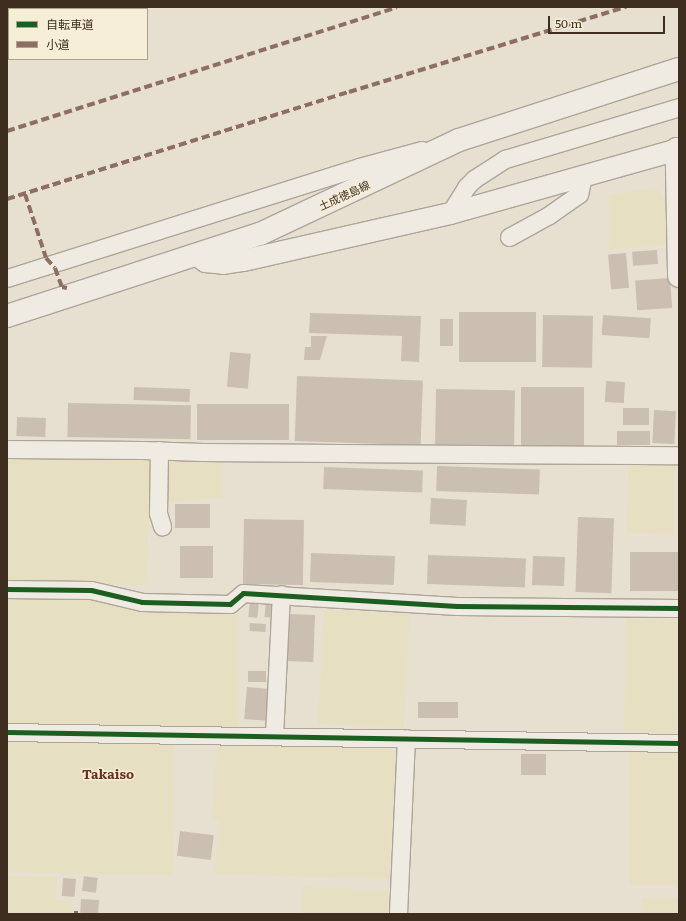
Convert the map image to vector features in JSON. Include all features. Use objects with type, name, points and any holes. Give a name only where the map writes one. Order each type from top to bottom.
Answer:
[{"type":"main road","name":"土成徳島線","points":[[7,316],[260,234],[460,140],[679,69]]},
{"type":"main road","points":[[678,158],[679,276]]},
{"type":"street","points":[[450,213],[466,187],[474,179],[506,160],[679,108]]},
{"type":"street","points":[[7,278],[359,167],[460,140]]},
{"type":"street","points":[[196,254],[205,261],[223,263],[243,260],[450,213],[583,177],[678,158]]},
{"type":"street","points":[[509,237],[549,215],[579,194],[583,177]]},
{"type":"street","points":[[7,449],[159,450],[203,452],[679,455]]},
{"type":"street","points":[[159,450],[158,513],[162,526]]},
{"type":"street","points":[[7,589],[91,590],[142,602],[230,604],[243,593],[281,594],[360,601],[457,606],[679,608]]},
{"type":"street","points":[[274,736],[281,594]]},
{"type":"street","points":[[7,732],[679,743]]},
{"type":"street","points":[[398,914],[406,738]]},
{"type":"shaded area","points":[[656,188],[670,206],[670,244],[609,250],[609,195]]},
{"type":"shaded area","points":[[7,454],[151,459],[147,585],[7,580]]},
{"type":"shaded area","points":[[165,457],[222,458],[223,497],[164,503]]},
{"type":"shaded area","points":[[628,461],[675,462],[674,534],[627,533]]},
{"type":"shaded area","points":[[7,593],[90,594],[238,608],[239,729],[7,727]]},
{"type":"shaded area","points":[[324,609],[410,614],[404,728],[318,724]]},
{"type":"shaded area","points":[[626,619],[679,620],[677,733],[624,732]]},
{"type":"shaded area","points":[[7,736],[175,739],[173,875],[7,872]]},
{"type":"shaded area","points":[[218,738],[396,750],[389,879],[214,874],[219,823],[212,817]]},
{"type":"shaded area","points":[[629,752],[679,752],[679,885],[629,885]]},
{"type":"shaded area","points":[[7,876],[57,877],[56,899],[72,902],[72,914],[7,914]]},
{"type":"shaded area","points":[[303,887],[389,890],[388,914],[302,914]]},
{"type":"shaded area","points":[[642,898],[679,898],[679,914],[642,914]]},
{"type":"building","points":[[657,250],[658,264],[633,266],[632,252]]},
{"type":"building","points":[[626,253],[629,288],[611,289],[608,255]]},
{"type":"building","points":[[670,278],[672,308],[637,310],[635,280]]},
{"type":"building","points":[[459,312],[536,312],[536,362],[459,362]]},
{"type":"building","points":[[310,313],[421,316],[419,362],[401,361],[402,336],[309,333]]},
{"type":"building","points":[[543,315],[593,316],[592,368],[542,367]]},
{"type":"building","points":[[603,315],[651,318],[649,338],[602,335]]},
{"type":"building","points":[[440,319],[453,319],[453,346],[440,346]]},
{"type":"building","points":[[311,336],[327,336],[320,360],[304,360],[305,347],[311,347]]},
{"type":"building","points":[[230,352],[251,354],[248,389],[227,387]]},
{"type":"building","points":[[297,376],[423,380],[421,445],[295,441]]},
{"type":"building","points":[[606,381],[625,382],[624,403],[605,402]]},
{"type":"building","points":[[134,387],[190,389],[190,402],[134,400]]},
{"type":"building","points":[[521,387],[584,387],[584,447],[521,447]]},
{"type":"building","points":[[436,389],[515,390],[514,446],[435,445]]},
{"type":"building","points":[[68,403],[191,405],[190,439],[67,437]]},
{"type":"building","points":[[197,404],[289,404],[289,440],[197,440]]},
{"type":"building","points":[[623,408],[649,408],[649,425],[623,425]]},
{"type":"building","points":[[654,410],[676,411],[674,444],[652,443]]},
{"type":"building","points":[[17,417],[46,418],[45,437],[16,436]]},
{"type":"building","points":[[617,431],[650,431],[650,445],[617,445]]},
{"type":"building","points":[[437,466],[540,470],[539,495],[436,491]]},
{"type":"building","points":[[324,467],[423,470],[422,492],[323,489]]},
{"type":"building","points":[[431,498],[467,500],[466,526],[430,524]]},
{"type":"building","points":[[175,504],[210,504],[210,528],[175,528]]},
{"type":"building","points":[[578,517],[614,518],[611,593],[575,592]]},
{"type":"building","points":[[244,519],[304,520],[303,585],[243,584]]},
{"type":"building","points":[[180,546],[213,546],[213,578],[180,578]]},
{"type":"building","points":[[630,552],[679,552],[679,591],[630,591]]},
{"type":"building","points":[[311,553],[395,556],[394,585],[310,582]]},
{"type":"building","points":[[428,555],[526,558],[525,587],[427,584]]},
{"type":"building","points":[[533,556],[565,557],[564,586],[532,585]]},
{"type":"building","points":[[250,601],[259,602],[257,618],[248,617]]},
{"type":"building","points":[[266,602],[275,603],[273,618],[264,617]]},
{"type":"building","points":[[287,614],[315,615],[313,662],[285,661]]},
{"type":"building","points":[[250,623],[266,624],[265,632],[249,631]]},
{"type":"building","points":[[248,671],[266,671],[266,682],[248,682]]},
{"type":"building","points":[[247,687],[272,689],[269,721],[244,719]]},
{"type":"building","points":[[418,702],[458,702],[458,718],[418,718]]},
{"type":"building","points":[[521,754],[546,754],[546,775],[521,775]]},
{"type":"building","points":[[180,831],[214,835],[211,860],[177,856]]},
{"type":"building","points":[[84,876],[98,878],[96,893],[82,891]]},
{"type":"building","points":[[63,878],[76,879],[75,897],[62,896]]},
{"type":"building","points":[[81,899],[99,900],[98,914],[80,914]]},
{"type":"marked path","points":[[7,131],[397,7]]},
{"type":"marked path","points":[[7,199],[626,7]]},
{"type":"marked path","points":[[25,194],[46,258],[55,268],[62,287],[67,288]]},
{"type":"cycle path","points":[[7,589],[91,590],[142,602],[230,604],[243,593],[457,606],[679,608]]},
{"type":"cycle path","points":[[7,732],[679,743]]},
{"type":"district","name":"Takaiso","points":[[108,774]]}]
